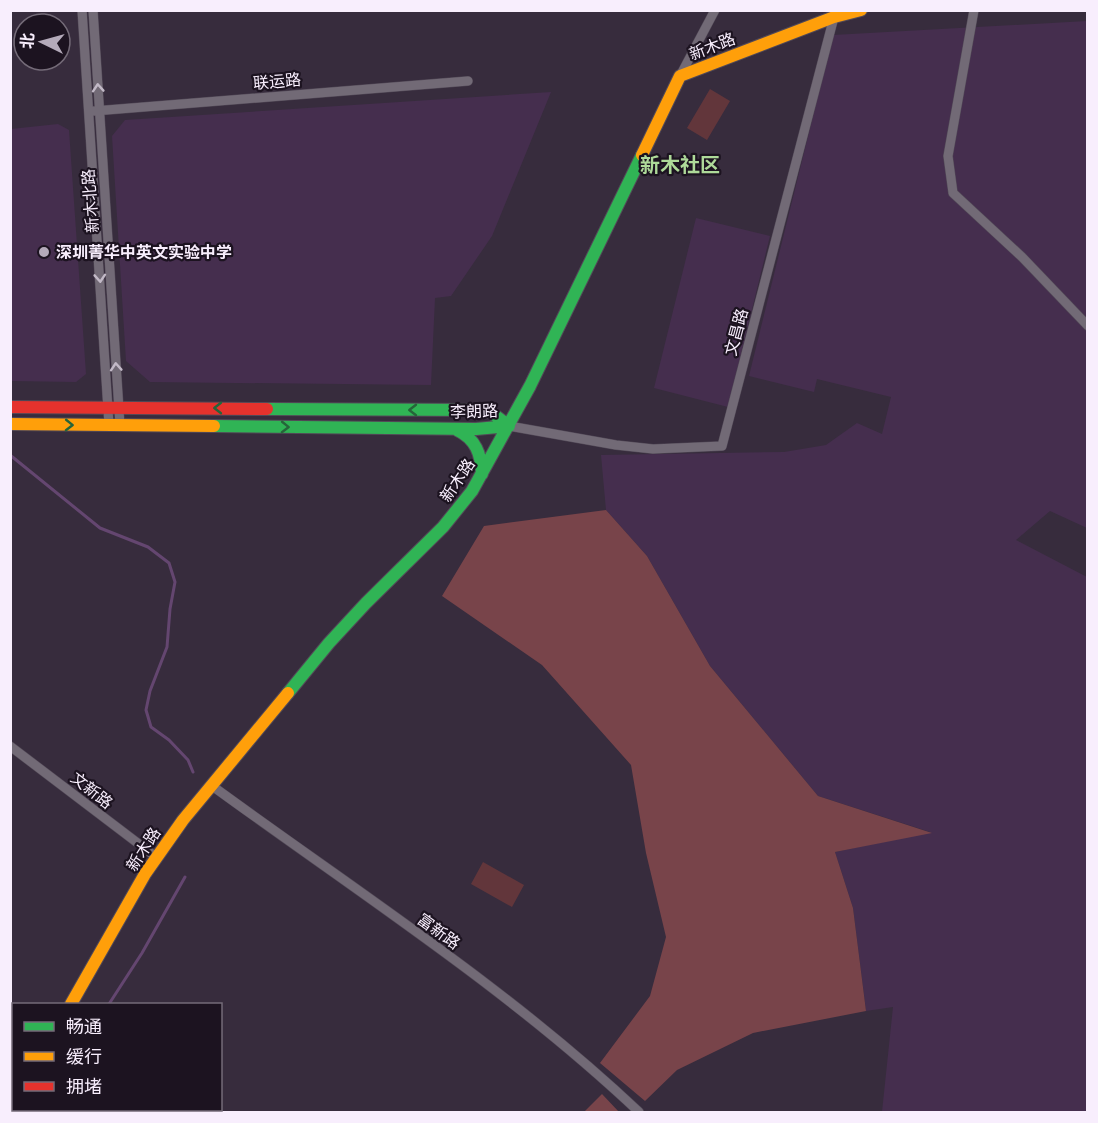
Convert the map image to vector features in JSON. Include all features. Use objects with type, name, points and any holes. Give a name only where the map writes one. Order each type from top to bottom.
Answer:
[{"type":"street","name":"新木北路","points":[[82,10],[114,408]]},
{"type":"street","name":"新木北路","points":[[93,10],[115,425]]},
{"type":"street","points":[[680,76],[715,10]]},
{"type":"street","name":"新木路","points":[[72,1003],[156,857],[178,826],[329,643],[458,510],[482,475],[509,426],[680,76],[834,17],[861,10]]},
{"type":"street","points":[[974,10],[948,156],[953,193],[1022,257],[1088,326]]},
{"type":"street","name":"文昌路","points":[[509,426],[653,449],[722,446],[834,17]]},
{"type":"street","name":"联运路","points":[[89,112],[468,81]]},
{"type":"street","name":"李朗路","points":[[10,407],[482,410],[492,413],[509,426]]},
{"type":"street","name":"李朗路","points":[[10,424],[453,429],[487,429],[509,426]]},
{"type":"street","points":[[453,429],[462,432],[476,445],[482,462],[482,475]]},
{"type":"street","name":"文新路","points":[[10,746],[156,857]]},
{"type":"street","name":"富新路","points":[[211,785],[488,985],[591,1067],[639,1113]]},
{"type":"shaded area","points":[[1087,21],[1087,528],[1050,511],[1016,540],[1087,577],[1087,1112],[882,1112],[893,1007],[866,1011],[853,908],[835,852],[930,832],[818,796],[710,666],[647,556],[606,510],[601,455],[784,452],[826,445],[857,423],[882,434],[891,397],[817,379],[814,392],[749,376],[833,35]]},
{"type":"shaded area","points":[[710,89],[730,101],[707,140],[687,128]]},
{"type":"shaded area","points":[[551,92],[492,236],[451,296],[435,298],[431,385],[150,382],[126,361],[112,136],[125,120]]},
{"type":"shaded area","name":"深圳菁华中英文实验中学","points":[[58,124],[69,130],[86,374],[76,382],[11,381],[11,129]]},
{"type":"shaded area","points":[[696,218],[770,236],[728,407],[654,388]]},
{"type":"shaded area","points":[[606,510],[647,556],[710,666],[818,796],[932,833],[835,852],[853,908],[866,1011],[753,1033],[677,1070],[645,1101],[600,1063],[650,996],[666,937],[646,853],[631,765],[542,665],[442,596],[484,526]]},
{"type":"shaded area","points":[[483,862],[524,885],[512,907],[471,884]]},
{"type":"shaded area","points":[[602,1094],[619,1112],[584,1112]]},
{"type":"waterway","points":[[10,455],[100,528],[148,547],[169,563],[175,582],[167,647],[150,691],[146,710],[151,727],[169,740],[188,760],[193,772]]},
{"type":"waterway","points":[[110,1003],[142,953],[185,877]]},
{"type":"traffic: fast","points":[[288,693],[329,643],[443,527],[472,491],[530,386],[642,155]]},
{"type":"traffic: fast","points":[[267,409],[482,410],[492,413],[509,426]]},
{"type":"traffic: fast","points":[[214,426],[476,429],[509,426]]},
{"type":"traffic: fast","points":[[457,430],[469,438],[476,448],[482,474]]},
{"type":"traffic: slow","points":[[642,155],[680,76],[834,17],[861,10]]},
{"type":"traffic: slow","points":[[10,424],[214,426]]},
{"type":"traffic: slow","points":[[72,1003],[145,874],[183,820],[288,693]]},
{"type":"traffic: jam","points":[[10,407],[267,409]]},
{"type":"place","name":"深圳菁华中英文实验中学","points":[[44,252]]},
{"type":"district","name":"新木社区","points":[[680,165]]}]
